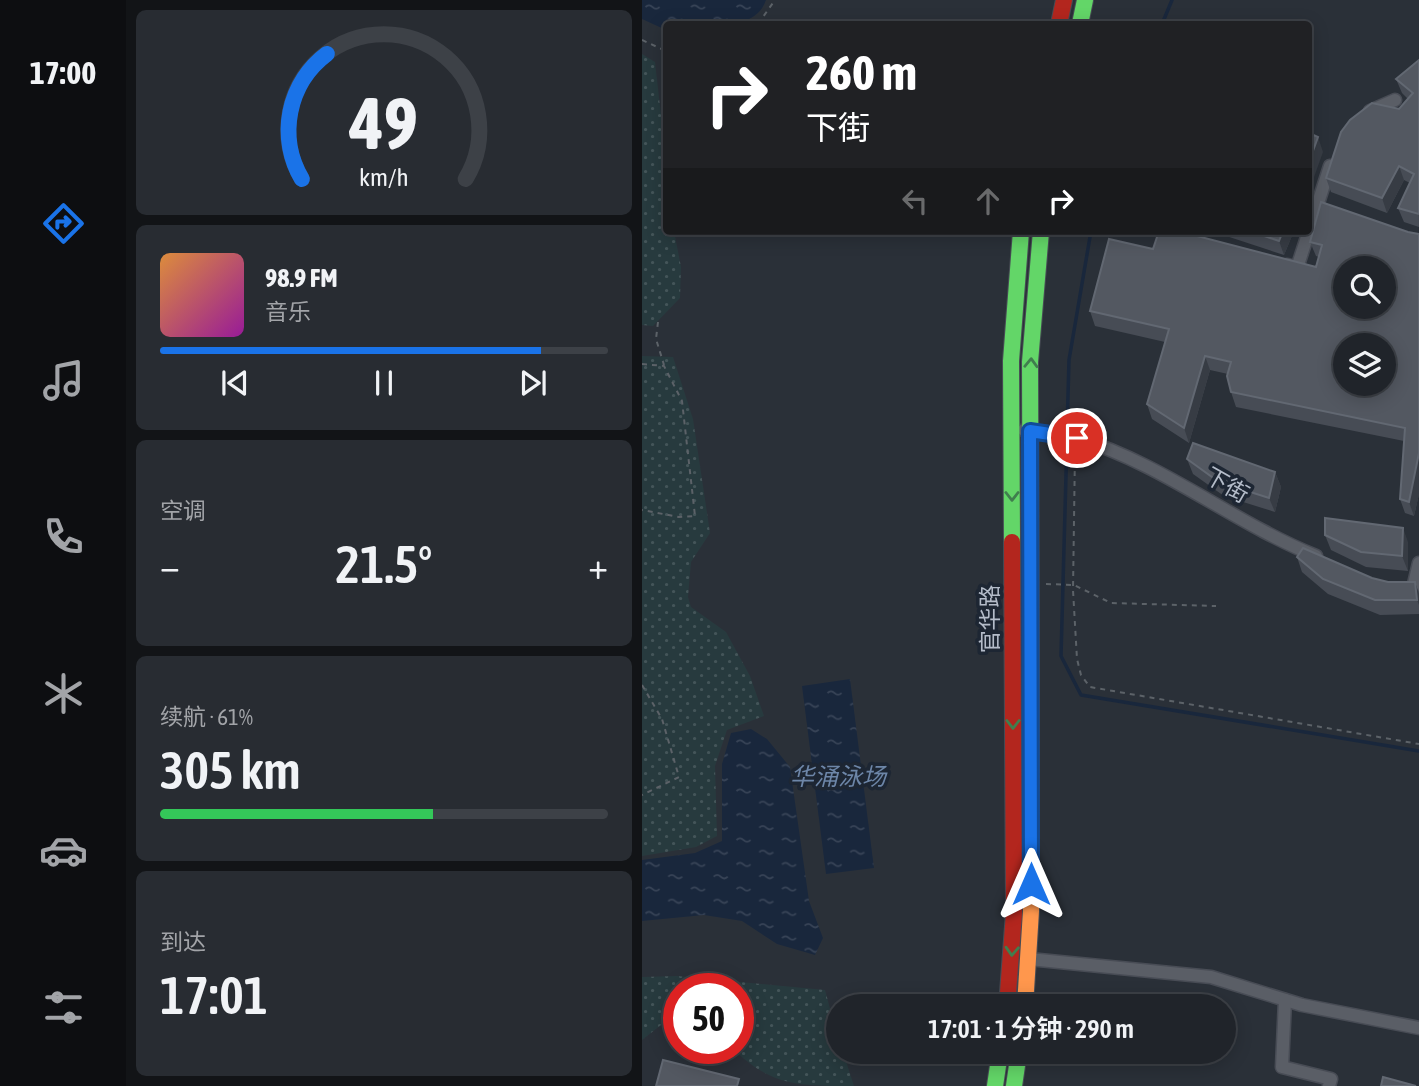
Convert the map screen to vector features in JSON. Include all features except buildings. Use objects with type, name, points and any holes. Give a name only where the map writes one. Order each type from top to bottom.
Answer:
[{"type":"main road","points":[[1060,21],[1064,0]]},
{"type":"main road","points":[[1081,21],[1085,0]]},
{"type":"main road","name":"官华路","points":[[1008,994],[1014,913],[1011,361],[1021,235]]},
{"type":"main road","name":"官华路","points":[[1026,994],[1029,959],[1030,362],[1041,235]]},
{"type":"main road","points":[[995,1086],[998,1064]]},
{"type":"main road","points":[[1014,1086],[1017,1064]]},
{"type":"street","points":[[1360,116],[1395,100]]},
{"type":"street","points":[[1312,222],[1334,154]]},
{"type":"street","points":[[1271,260],[1297,268],[1308,235]]},
{"type":"street","name":"下街","points":[[1011,428],[1077,438],[1176,480],[1291,546],[1329,562]]},
{"type":"street","points":[[1412,588],[1419,563]]},
{"type":"street","points":[[1029,959],[1211,977],[1285,1000],[1419,1028]]},
{"type":"street","points":[[1285,1000],[1282,1067],[1331,1079],[1329,1086]]},
{"type":"path","points":[[760,21],[775,0]]},
{"type":"path","points":[[642,40],[663,50]]},
{"type":"path","points":[[642,510],[695,516],[682,401],[664,366],[655,339],[658,322]]},
{"type":"path","points":[[642,364],[664,366]]},
{"type":"path","points":[[1077,438],[1074,585],[1077,659],[1081,675],[1091,687],[1419,744]]},
{"type":"path","points":[[1031,584],[1074,585],[1111,603],[1215,607]]},
{"type":"path","points":[[642,685],[662,719],[679,777],[642,795]]},
{"type":"green space","points":[[642,54],[655,62],[663,133],[663,235],[675,235],[681,267],[680,298],[653,326],[642,325]]},
{"type":"green space","points":[[642,356],[673,357],[693,419],[710,533],[691,562],[688,597],[691,607],[726,632],[750,676],[764,716],[727,730],[715,766],[717,836],[696,847],[642,856]]},
{"type":"green space","points":[[663,976],[663,1025],[642,1040],[642,977]]},
{"type":"green space","points":[[754,983],[825,990],[826,1064],[847,1064],[854,1086],[801,1084],[773,1077],[751,1064],[754,1064]]},
{"type":"water","points":[[642,0],[766,0],[760,11],[744,21],[663,21],[663,29],[642,19]]},
{"type":"water","name":"华涌泳场","points":[[850,679],[874,868],[826,874],[802,686]]},
{"type":"water","points":[[751,729],[767,739],[790,767],[809,901],[823,938],[815,955],[777,944],[742,921],[704,915],[642,921],[642,860],[695,853],[722,841],[722,764],[731,733]]},
{"type":"waterway","points":[[1163,21],[1172,0]]},
{"type":"waterway","points":[[1067,431],[1069,360],[1090,235]]},
{"type":"waterway","points":[[1067,439],[1061,656],[1081,695],[1419,751]]},
{"type":"traffic: fast","points":[[1081,21],[1085,0]]},
{"type":"traffic: fast","points":[[1012,542],[1011,361],[1021,235]]},
{"type":"traffic: fast","points":[[1031,669],[1030,362],[1041,235]]},
{"type":"traffic: fast","points":[[995,1086],[998,1064]]},
{"type":"traffic: fast","points":[[1014,1086],[1017,1064]]},
{"type":"traffic: slow","points":[[1026,994],[1031,911],[1031,669]]},
{"type":"traffic: jam","points":[[1060,21],[1064,0]]},
{"type":"traffic: jam","points":[[1008,994],[1014,913],[1012,542]]},
{"type":"route","points":[[1031,884],[1030,431],[1077,438]]}]
